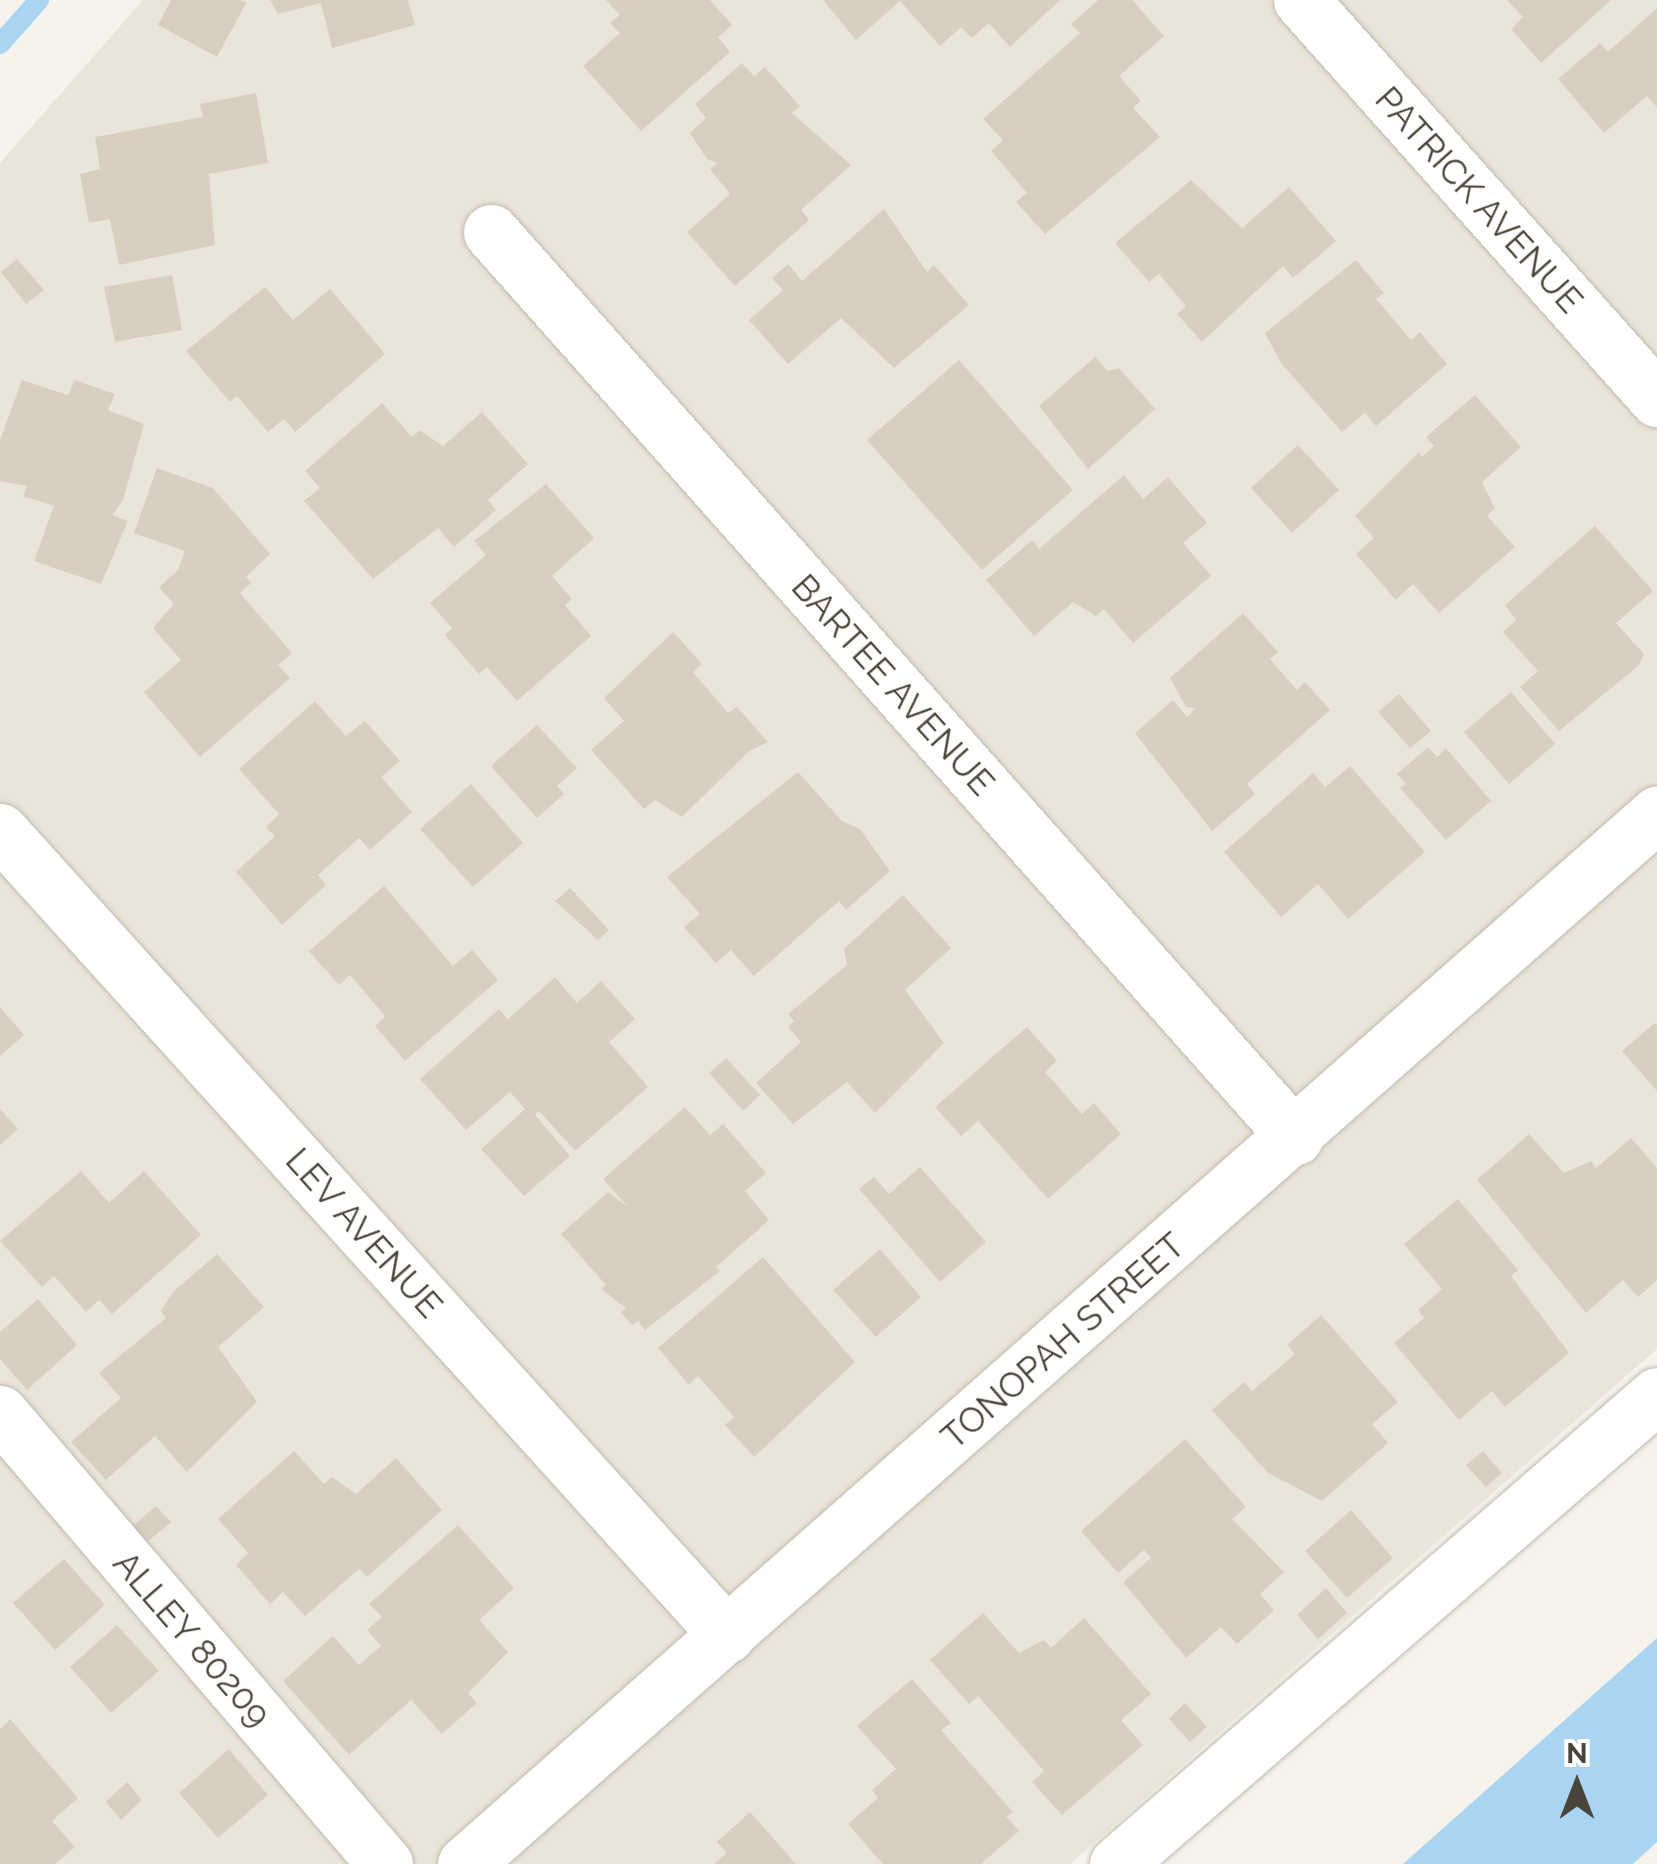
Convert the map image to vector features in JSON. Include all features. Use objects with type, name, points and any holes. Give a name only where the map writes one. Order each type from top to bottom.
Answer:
[{"type":"street","name":"PATRICK AVENUE","points":[[1301,0],[1657,399]]},
{"type":"street","name":"BARTEE AVENUE","points":[[491,232],[1295,1137]]},
{"type":"street","name":"TONOPAH STREET","points":[[465,1864],[1295,1137],[1657,814]]},
{"type":"street","name":"LEV AVENUE","points":[[0,830],[728,1634]]},
{"type":"street","points":[[1117,1864],[1657,1395]]},
{"type":"street","name":"ALLEY 80209","points":[[0,1414],[385,1864]]},
{"type":"shaded area","points":[[143,0],[1657,0],[1657,1349],[1070,1864],[0,1864],[0,163]]},
{"type":"water","points":[[1657,1638],[1657,1842],[1633,1864],[1403,1864]]},
{"type":"building","points":[[171,0],[246,3],[217,57],[158,25]]},
{"type":"building","points":[[270,0],[408,0],[415,25],[332,48],[321,3],[278,14]]},
{"type":"building","points":[[606,0],[710,0],[732,25],[718,37],[730,52],[641,131],[583,66],[620,33],[610,23],[620,15]]},
{"type":"building","points":[[823,0],[1060,0],[1010,47],[989,23],[972,38],[961,27],[940,46],[900,1],[856,40]]},
{"type":"building","points":[[1098,0],[1132,0],[1164,36],[1119,76],[1141,101],[1133,108],[1160,137],[1045,234],[1016,202],[1027,193],[991,151],[1003,140],[983,119],[1080,33],[1071,24]]},
{"type":"building","points":[[1507,0],[1611,0],[1541,63],[1511,29],[1523,17]]},
{"type":"building","points":[[1657,8],[1657,107],[1647,96],[1604,133],[1558,79],[1600,43],[1608,52]]},
{"type":"building","points":[[742,63],[754,76],[765,67],[800,106],[792,113],[851,165],[801,210],[809,220],[735,286],[687,232],[730,194],[710,169],[717,163],[707,159],[690,133],[706,118],[695,104]]},
{"type":"building","points":[[256,93],[268,163],[209,174],[215,245],[119,265],[110,219],[89,223],[80,174],[100,169],[95,137],[203,117],[200,104]]},
{"type":"building","points":[[1191,180],[1242,228],[1289,187],[1336,241],[1293,278],[1283,266],[1202,342],[1177,314],[1186,306],[1159,274],[1149,282],[1115,243]]},
{"type":"building","points":[[884,209],[927,272],[934,265],[969,305],[894,368],[841,318],[788,364],[749,320],[783,290],[772,278],[788,264],[802,281]]},
{"type":"building","points":[[17,259],[44,290],[26,304],[1,272]]},
{"type":"building","points":[[1356,260],[1384,293],[1376,299],[1411,340],[1420,332],[1447,364],[1376,426],[1365,413],[1342,432],[1281,363],[1265,333]]},
{"type":"building","points":[[172,275],[182,330],[115,342],[104,287]]},
{"type":"building","points":[[265,287],[293,320],[330,289],[385,354],[295,432],[284,419],[268,432],[237,396],[230,402],[186,351]]},
{"type":"building","points":[[1095,357],[1108,371],[1119,368],[1155,409],[1088,469],[1039,406]]},
{"type":"building","points":[[959,360],[1073,490],[982,570],[867,440]]},
{"type":"building","points":[[22,380],[68,395],[75,380],[115,394],[108,410],[144,424],[123,500],[112,515],[128,521],[101,584],[34,561],[54,506],[23,496],[27,486],[0,481],[0,440]]},
{"type":"building","points":[[1475,395],[1521,447],[1482,482],[1495,508],[1487,516],[1515,547],[1439,613],[1413,584],[1396,600],[1356,554],[1374,538],[1355,516],[1419,452],[1422,457],[1434,446],[1426,437]]},
{"type":"building","points":[[382,403],[412,437],[419,430],[443,446],[482,412],[528,464],[488,500],[496,510],[454,547],[438,528],[373,579],[304,501],[320,488],[305,471]]},
{"type":"building","points":[[1298,445],[1339,490],[1292,533],[1251,488]]},
{"type":"building","points":[[157,468],[213,488],[270,554],[246,577],[251,583],[240,593],[292,653],[278,665],[290,678],[200,757],[144,692],[181,660],[153,628],[174,604],[159,587],[178,570],[185,551],[134,533]]},
{"type":"building","points":[[1124,475],[1143,499],[1168,477],[1207,523],[1183,543],[1211,576],[1133,643],[1104,609],[1096,616],[1073,602],[1034,636],[986,580],[1032,540],[1039,549]]},
{"type":"building","points":[[546,484],[594,538],[552,576],[572,599],[565,605],[591,636],[517,701],[487,667],[479,674],[445,635],[452,628],[430,603],[486,555],[474,541]]},
{"type":"building","points":[[1595,526],[1653,591],[1616,623],[1644,654],[1638,666],[1559,731],[1520,687],[1538,671],[1503,632],[1516,620],[1505,605]]},
{"type":"building","points":[[1243,613],[1278,652],[1270,659],[1297,690],[1305,682],[1330,710],[1247,784],[1255,794],[1212,831],[1135,733],[1173,700],[1187,717],[1196,708],[1186,707],[1170,678]]},
{"type":"building","points":[[673,632],[702,664],[693,672],[728,713],[737,707],[768,742],[749,751],[682,817],[655,800],[644,809],[591,750],[624,721],[604,698]]},
{"type":"building","points":[[1511,692],[1555,744],[1509,784],[1464,732]]},
{"type":"building","points":[[1399,694],[1431,731],[1410,748],[1378,712]]},
{"type":"building","points":[[315,701],[346,736],[365,721],[400,761],[381,777],[412,812],[370,850],[359,838],[318,875],[326,885],[282,925],[236,872],[275,836],[266,827],[279,814],[239,769]]},
{"type":"building","points":[[537,725],[577,768],[557,786],[564,794],[537,818],[491,766]]},
{"type":"building","points":[[1428,747],[1437,757],[1446,748],[1491,801],[1446,840],[1400,788],[1406,784],[1397,774]]},
{"type":"building","points":[[1350,766],[1425,852],[1348,919],[1318,884],[1281,917],[1224,852],[1313,773],[1325,787]]},
{"type":"building","points":[[798,772],[842,821],[860,829],[890,871],[846,910],[839,901],[754,976],[731,950],[716,963],[684,927],[700,914],[667,877]]},
{"type":"building","points":[[471,784],[523,843],[473,887],[420,829]]},
{"type":"building","points":[[384,886],[453,966],[472,950],[498,980],[405,1061],[375,1026],[385,1016],[350,975],[339,985],[309,951]]},
{"type":"building","points":[[570,888],[609,930],[598,940],[555,901]]},
{"type":"building","points":[[903,895],[951,948],[905,990],[944,1043],[875,1113],[847,1082],[793,1124],[756,1083],[801,1042],[788,1027],[794,1021],[788,1014],[847,965],[844,949]]},
{"type":"building","points":[[555,977],[577,1003],[601,981],[635,1019],[609,1042],[648,1087],[575,1151],[539,1111],[535,1115],[570,1156],[524,1196],[481,1149],[525,1109],[510,1092],[466,1130],[420,1079],[499,1009],[508,1019]]},
{"type":"building","points":[[0,1007],[24,1035],[0,1056]]},
{"type":"building","points":[[1657,1025],[1657,1091],[1622,1051]]},
{"type":"building","points":[[1027,1027],[1057,1061],[1045,1072],[1082,1114],[1094,1103],[1121,1134],[1048,1199],[978,1121],[961,1136],[935,1107]]},
{"type":"building","points":[[726,1058],[760,1095],[743,1111],[709,1073]]},
{"type":"building","points":[[685,1107],[710,1135],[723,1124],[766,1173],[745,1191],[769,1220],[716,1267],[720,1271],[645,1330],[638,1321],[632,1325],[621,1312],[626,1308],[601,1289],[606,1285],[561,1234],[608,1192],[628,1207],[603,1179]]},
{"type":"building","points":[[0,1109],[18,1129],[0,1145]]},
{"type":"building","points":[[1529,1134],[1564,1173],[1591,1161],[1596,1168],[1631,1138],[1657,1168],[1657,1280],[1638,1297],[1623,1280],[1586,1313],[1477,1180]]},
{"type":"building","points":[[920,1167],[986,1242],[940,1282],[859,1189],[874,1177],[889,1194]]},
{"type":"building","points":[[81,1171],[109,1203],[144,1171],[201,1235],[112,1314],[99,1300],[86,1312],[54,1276],[42,1287],[0,1241]]},
{"type":"building","points":[[1458,1199],[1518,1270],[1511,1276],[1569,1353],[1505,1407],[1492,1391],[1459,1420],[1394,1343],[1424,1318],[1418,1310],[1442,1289],[1404,1244]]},
{"type":"building","points":[[880,1249],[921,1297],[876,1337],[833,1290]]},
{"type":"building","points":[[217,1254],[264,1307],[218,1347],[257,1402],[187,1472],[155,1436],[106,1480],[71,1442],[121,1398],[99,1373],[166,1318],[161,1311],[173,1292]]},
{"type":"building","points":[[763,1257],[855,1362],[754,1457],[725,1425],[734,1417],[698,1376],[689,1385],[658,1348]]},
{"type":"building","points":[[38,1299],[77,1345],[27,1390],[0,1359],[0,1332]]},
{"type":"building","points":[[1321,1315],[1398,1402],[1372,1424],[1388,1443],[1322,1501],[1268,1473],[1212,1410],[1244,1382],[1252,1391],[1295,1354],[1287,1345]]},
{"type":"building","points":[[1185,1439],[1246,1507],[1232,1519],[1284,1572],[1260,1594],[1274,1610],[1237,1644],[1221,1627],[1186,1658],[1123,1582],[1151,1558],[1144,1550],[1118,1573],[1081,1531]]},
{"type":"building","points":[[294,1451],[324,1484],[332,1477],[356,1494],[396,1458],[442,1510],[367,1577],[359,1569],[305,1616],[283,1592],[270,1604],[236,1565],[248,1553],[218,1519]]},
{"type":"building","points":[[1483,1451],[1502,1473],[1486,1487],[1466,1465]]},
{"type":"building","points":[[156,1506],[171,1522],[146,1543],[131,1527]]},
{"type":"building","points":[[1351,1510],[1393,1558],[1347,1598],[1305,1551]]},
{"type":"building","points":[[458,1525],[514,1588],[479,1620],[508,1652],[468,1693],[477,1703],[442,1734],[411,1700],[349,1755],[283,1681],[333,1636],[359,1665],[381,1646],[367,1630],[382,1617],[369,1604]]},
{"type":"building","points":[[64,1559],[105,1605],[55,1650],[13,1603]]},
{"type":"building","points":[[1326,1588],[1347,1613],[1318,1639],[1297,1615]]},
{"type":"building","points":[[983,1613],[1019,1653],[1044,1640],[1051,1648],[1084,1618],[1151,1694],[1121,1720],[1143,1745],[1062,1815],[1032,1782],[1044,1771],[978,1696],[969,1704],[930,1660]]},
{"type":"building","points":[[117,1625],[159,1671],[111,1713],[70,1667]]},
{"type":"building","points":[[912,1679],[951,1723],[941,1730],[1013,1812],[1006,1816],[1019,1831],[981,1864],[883,1864],[848,1824],[878,1798],[872,1790],[896,1769],[857,1726]]},
{"type":"building","points":[[1185,1703],[1207,1727],[1190,1742],[1169,1719]]},
{"type":"building","points":[[10,1719],[78,1798],[52,1821],[75,1847],[55,1864],[0,1864],[0,1729]]},
{"type":"building","points":[[229,1749],[268,1795],[218,1838],[179,1793]]},
{"type":"building","points":[[127,1782],[142,1800],[121,1820],[106,1802]]},
{"type":"building","points":[[750,1812],[796,1864],[714,1864],[727,1853],[717,1842]]},
{"type":"waterway","points":[[0,44],[39,0]]}]
